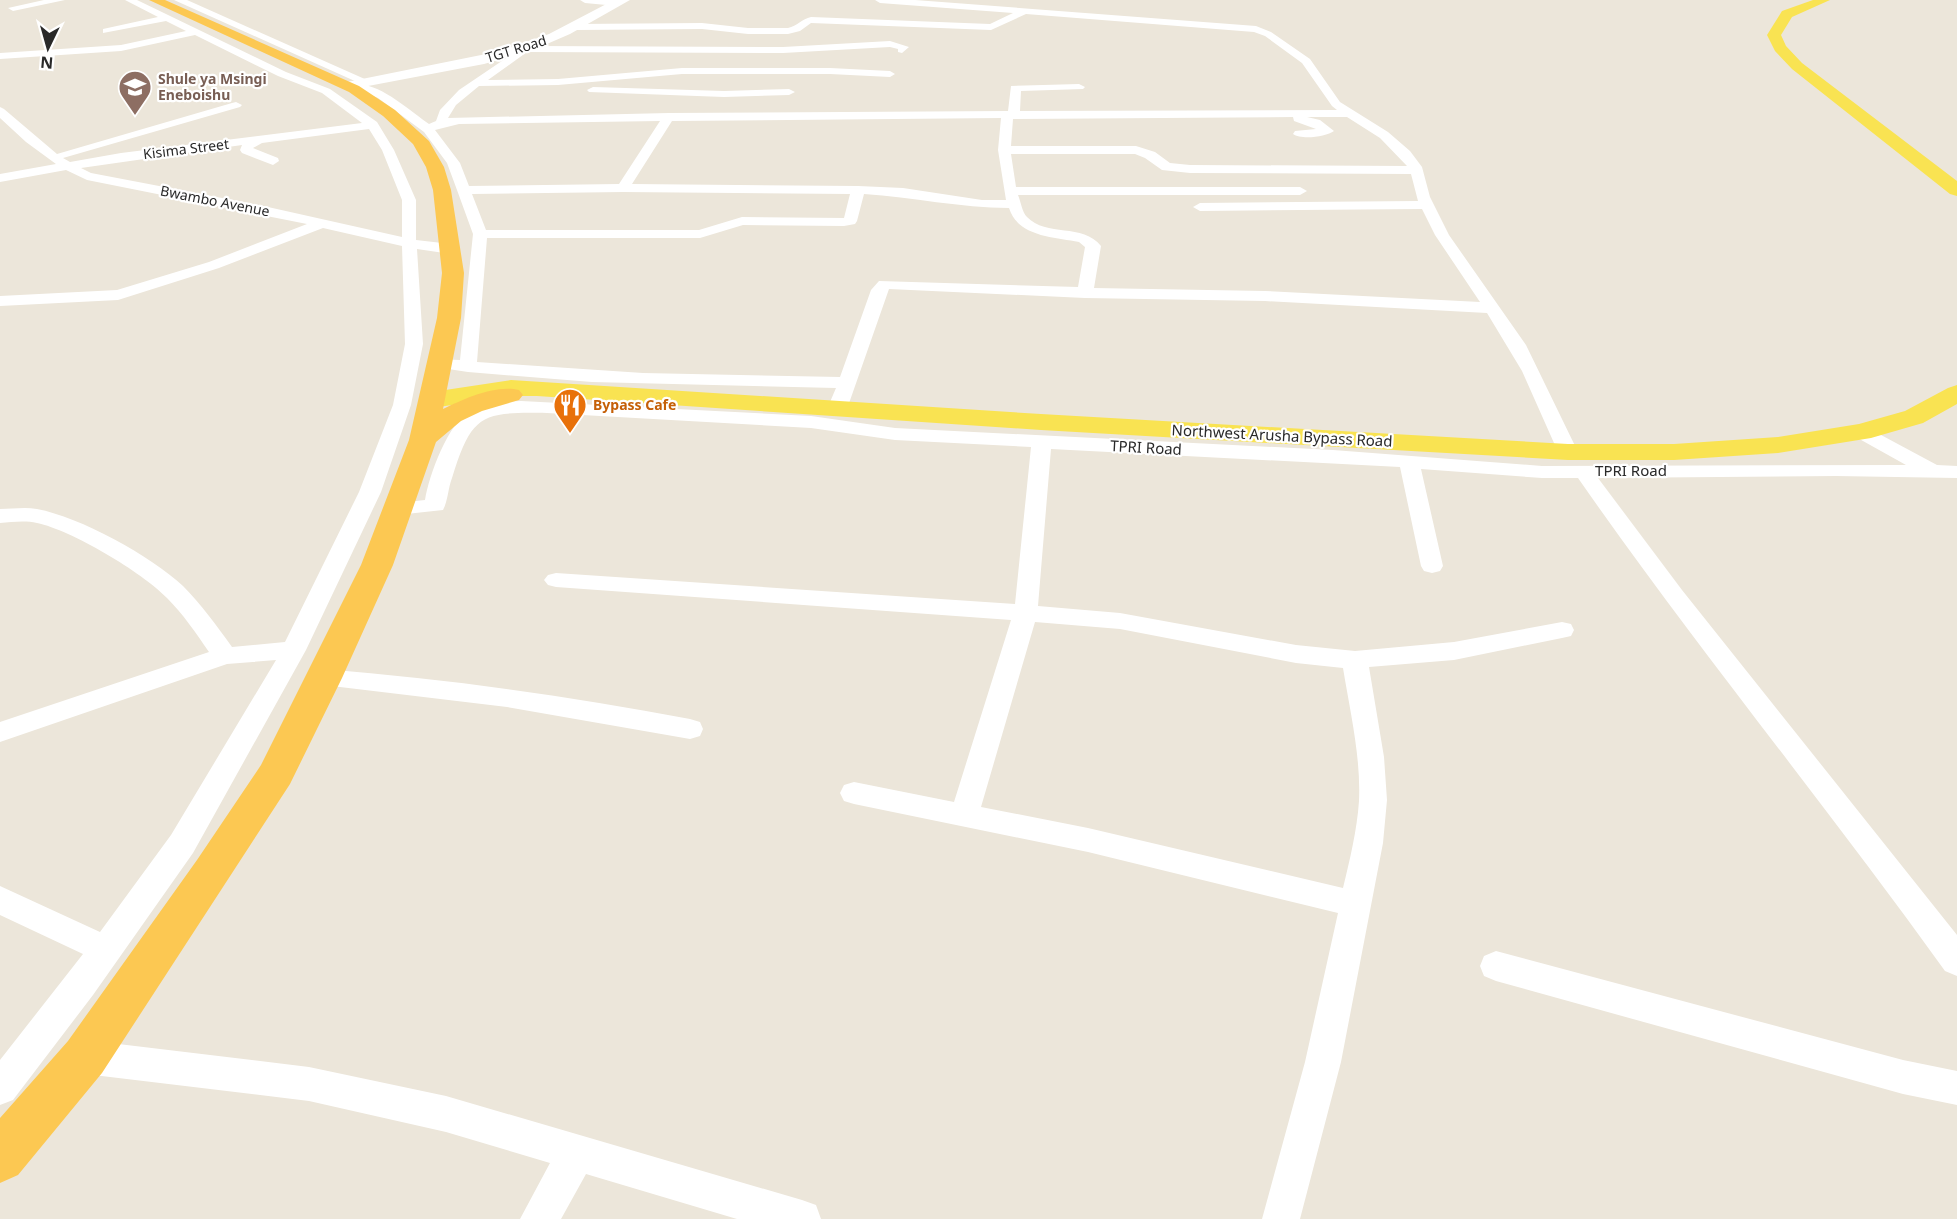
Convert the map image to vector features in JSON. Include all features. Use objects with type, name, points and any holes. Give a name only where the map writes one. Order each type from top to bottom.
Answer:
[{"type":"highway","points":[[156,0],[355,83],[420,141],[435,167],[442,190],[465,242],[453,273],[436,425],[456,411],[511,391]]},
{"type":"highway","points":[[0,1157],[85,1057],[276,774],[377,564],[439,391]]},
{"type":"main road","points":[[1824,0],[1787,14],[1774,35],[1780,48],[1797,66],[1957,190]]},
{"type":"main road","name":"Northwest Arusha Bypass Road","points":[[439,391],[599,393],[1575,461],[1778,445],[1861,432],[1914,417],[1957,393]]},
{"type":"street","points":[[13,8],[60,0]]},
{"type":"street","points":[[0,1088],[106,949],[182,844],[294,651],[370,492],[402,405],[414,344],[409,200],[388,150],[373,125],[326,91],[282,74],[130,0]]},
{"type":"street","points":[[179,0],[382,96],[434,126],[464,190],[465,242]]},
{"type":"street","points":[[585,0],[620,2]]},
{"type":"street","points":[[880,0],[1256,29],[1268,34],[1306,60],[1336,104],[1390,140],[1417,170],[1426,205],[1456,258],[1516,345],[1575,461],[1660,578],[1831,793],[1957,961]]},
{"type":"street","name":"TGT Road","points":[[355,83],[483,59],[526,48],[576,27],[620,2]]},
{"type":"street","points":[[576,27],[702,26],[748,31],[788,31],[797,29],[806,21],[818,20],[991,27],[1025,11]]},
{"type":"street","points":[[106,31],[166,18]]},
{"type":"street","points":[[0,56],[121,48],[197,32]]},
{"type":"street","points":[[434,126],[475,82],[510,62],[526,48],[783,50],[890,44],[904,47],[902,50]]},
{"type":"street","points":[[537,83],[682,71],[830,71],[890,74]]},
{"type":"street","points":[[475,82],[537,83],[624,92],[724,94],[789,92]]},
{"type":"street","points":[[1079,87],[1015,88],[1010,114],[1007,118],[1004,150],[1011,197],[1028,224],[1084,240],[1093,246],[1085,292]]},
{"type":"street","points":[[52,157],[236,105]]},
{"type":"street","name":"Bwambo Avenue","points":[[0,111],[38,148],[64,166],[87,176],[259,209],[409,243],[699,234],[736,222],[844,222],[850,221],[858,190]]},
{"type":"street","points":[[1275,113],[1313,122],[1328,131],[1299,134]]},
{"type":"street","points":[[434,126],[467,120],[669,117],[1348,113]]},
{"type":"street","points":[[623,188],[669,117]]},
{"type":"street","name":"Kisima Street","points":[[0,178],[64,166],[373,125]]},
{"type":"street","points":[[257,141],[248,146],[246,150],[273,161]]},
{"type":"street","points":[[1004,150],[1136,150],[1150,155],[1159,163],[1177,169],[1417,170]]},
{"type":"street","points":[[464,190],[623,188],[858,190],[903,192],[982,204],[1011,197],[1300,191]]},
{"type":"street","points":[[1200,207],[1426,205]]},
{"type":"street","points":[[0,301],[114,303],[134,291],[182,276],[323,224]]},
{"type":"street","points":[[837,409],[845,383],[863,342],[879,290],[885,284],[1265,296],[1490,308]]},
{"type":"street","points":[[439,391],[604,376],[845,383]]},
{"type":"street","name":"TPRI Road","points":[[397,509],[435,505],[436,491],[464,429],[476,414],[510,407],[547,407],[811,422],[895,434],[1409,461],[1542,472],[1575,461],[1957,472]]},
{"type":"street","points":[[1861,432],[1934,472]]},
{"type":"street","points":[[964,816],[1026,612],[1041,443]]},
{"type":"street","points":[[1409,461],[1432,566]]},
{"type":"street","points":[[0,516],[37,516],[56,521],[135,562],[172,589],[202,622],[225,656]]},
{"type":"street","points":[[556,580],[1026,612],[1120,621],[1296,654],[1355,660],[1454,651],[1562,630]]},
{"type":"street","points":[[0,732],[225,656],[294,651]]},
{"type":"street","points":[[1281,1219],[1323,1062],[1368,843],[1373,800],[1370,757],[1355,660]]},
{"type":"street","points":[[324,678],[412,684],[501,696],[595,710],[690,729]]},
{"type":"street","points":[[854,793],[1088,840],[1356,904]]},
{"type":"street","points":[[0,899],[30,916],[106,949]]},
{"type":"street","points":[[1496,966],[1903,1077],[1957,1088]]},
{"type":"street","points":[[85,1057],[309,1084],[446,1114],[802,1219]]},
{"type":"street","points":[[539,1219],[577,1154]]},
{"type":"place","name":"Shule ya Msingi Eneboishu","points":[[135,116]]},
{"type":"place","name":"Bypass Cafe","points":[[570,434]]}]
